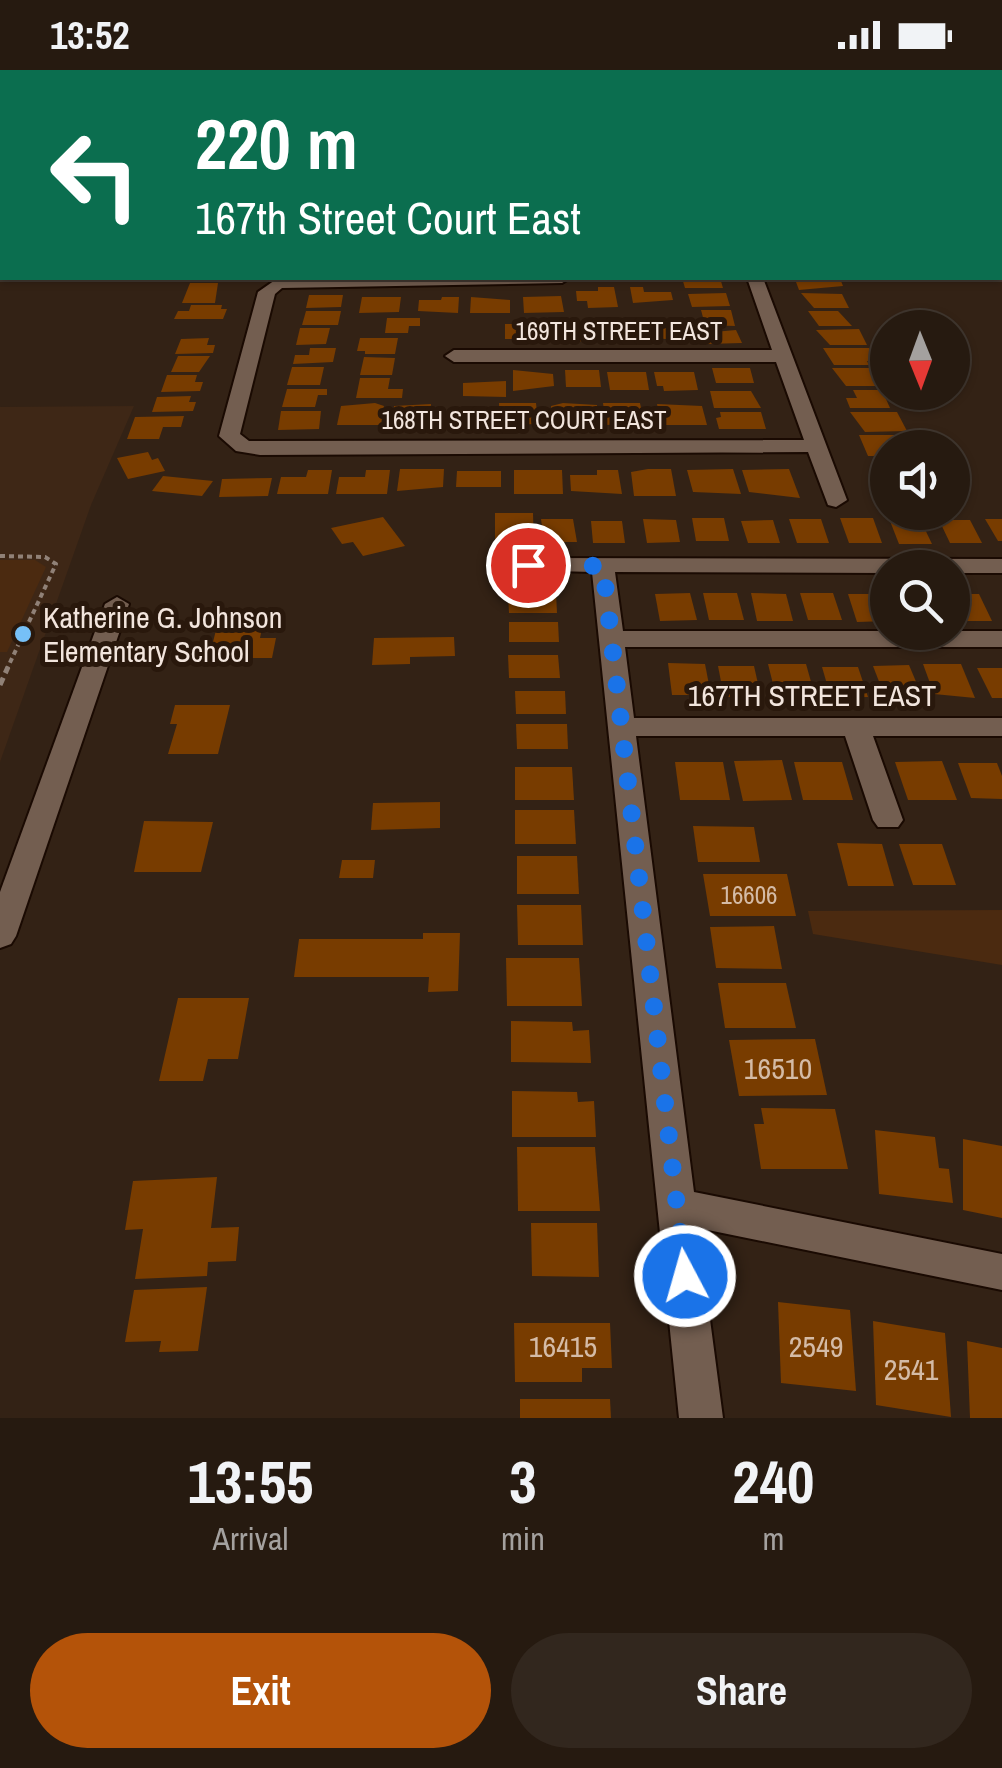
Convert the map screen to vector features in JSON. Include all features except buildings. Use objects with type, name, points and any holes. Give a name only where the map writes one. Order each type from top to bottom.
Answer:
[{"type":"street","name":"168TH STREET COURT EAST","points":[[443,280],[278,283],[267,292],[228,436],[236,443],[260,448],[814,446]]},
{"type":"street","points":[[756,280],[836,500]]},
{"type":"street","name":"169TH STREET EAST","points":[[454,356],[784,356]]},
{"type":"street","points":[[528,565],[1002,566]]},
{"type":"street","points":[[603,566],[701,1418]]},
{"type":"street","points":[[0,936],[117,604]]},
{"type":"street","points":[[612,640],[1002,639]]},
{"type":"street","name":"167TH STREET EAST","points":[[622,727],[1001,730]]},
{"type":"street","points":[[856,727],[888,820]]},
{"type":"street","points":[[677,1206],[1002,1272]]},
{"type":"path","points":[[0,556],[46,556],[56,564],[0,685]]},
{"type":"shaded area","name":"Katherine G. Johnson Elementary School","points":[[134,406],[91,505],[0,762],[0,407]]},
{"type":"shaded area","points":[[0,560],[35,560],[46,567],[7,652],[0,652]]},
{"type":"shaded area","points":[[1002,910],[1002,965],[813,934],[808,911]]},
{"type":"place","name":"Katherine G. Johnson Elementary School","points":[[23,634]]},
{"type":"route","points":[[528,565],[603,566],[685,1276]]}]
